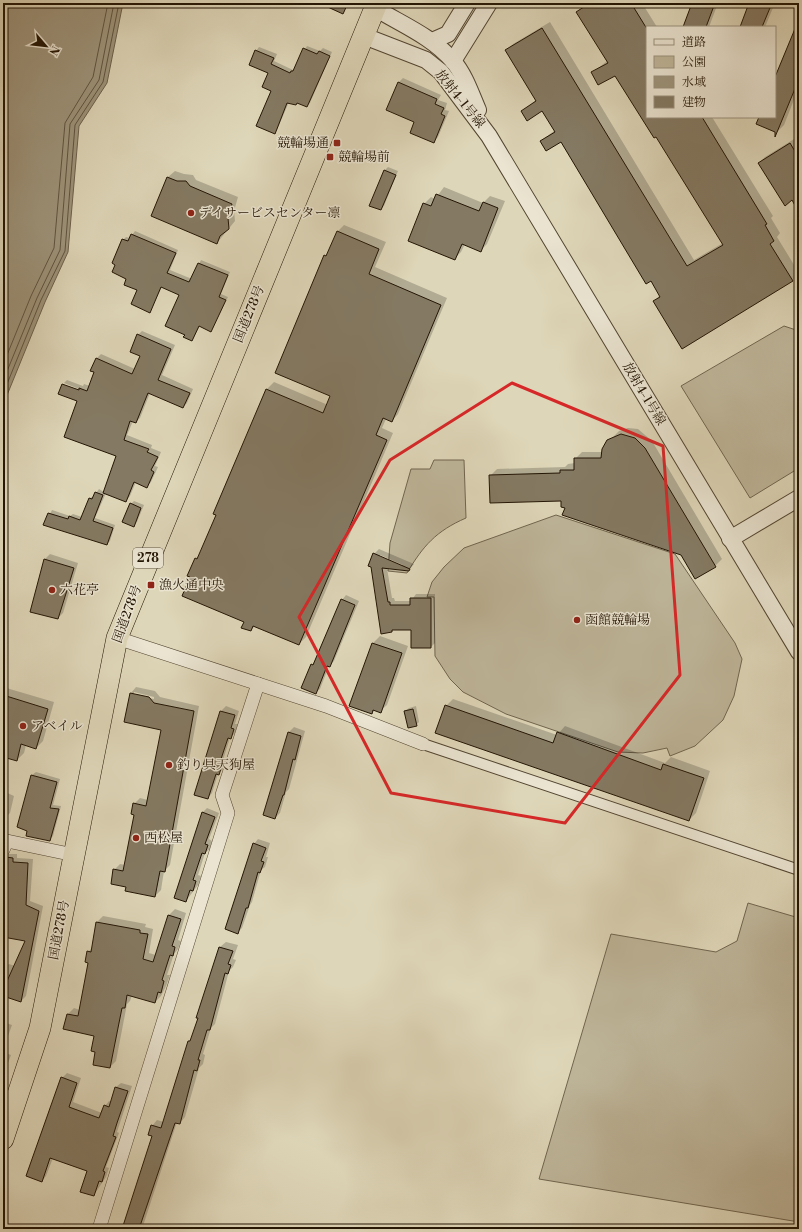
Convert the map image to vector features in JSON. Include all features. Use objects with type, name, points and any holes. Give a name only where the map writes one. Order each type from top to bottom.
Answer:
[{"type":"highway","name":"国道278号","points":[[3,1139],[40,1028],[117,638],[376,6]]},
{"type":"street","points":[[432,41],[448,34],[467,3]]},
{"type":"street","points":[[453,61],[488,3]]},
{"type":"street","name":"放射4-1号線","points":[[376,6],[432,41],[453,61],[463,77],[489,136]]},
{"type":"street","name":"放射4-1号線","points":[[364,36],[426,60],[441,72],[489,136],[799,652]]},
{"type":"street","points":[[730,539],[799,498]]},
{"type":"street","points":[[117,638],[326,706],[423,744],[799,870]]},
{"type":"street","points":[[99,1229],[228,813],[222,795],[258,684]]},
{"type":"street","points":[[3,850],[7,841],[74,855]]},
{"type":"highlighted area","points":[[512,383],[663,446],[680,675],[565,823],[391,793],[299,617],[390,460]]},
{"type":"green space","points":[[784,326],[799,331],[799,468],[750,498],[681,386]]},
{"type":"green space","points":[[434,460],[464,460],[466,518],[446,528],[431,540],[407,573],[388,571],[390,543],[411,469],[430,469]]},
{"type":"green space","name":"函館競輪場","points":[[556,515],[675,554],[735,643],[742,659],[734,696],[723,720],[695,746],[670,756],[667,748],[643,753],[618,752],[506,714],[463,692],[450,679],[435,656],[434,597],[427,597],[432,582],[444,567],[464,548]]},
{"type":"green space","points":[[748,903],[799,918],[799,1222],[539,1179],[611,934],[716,952],[737,941]]},
{"type":"water","points":[[3,3],[123,3],[107,83],[79,126],[68,252],[45,302],[3,405]]},
{"type":"building","points":[[319,3],[348,3],[343,14]]},
{"type":"building","points":[[590,3],[631,3],[646,27],[646,118],[703,118],[767,224],[765,225],[774,241],[770,244],[793,281],[682,349],[653,301],[660,297],[651,281],[646,284],[561,142],[546,151],[540,141],[555,132],[542,111],[527,121],[521,111],[536,101],[505,50],[542,28],[687,266],[723,245],[656,137],[654,138],[615,76],[598,85],[591,72],[608,63],[576,12]]},
{"type":"building","points":[[692,3],[715,3],[706,26],[683,26]]},
{"type":"building","points":[[749,3],[772,3],[762,26],[740,26]]},
{"type":"building","points":[[799,19],[799,79],[775,137],[775,132],[756,124],[759,118],[776,118],[776,75]]},
{"type":"building","points":[[303,48],[317,54],[319,51],[330,56],[307,107],[297,103],[296,105],[287,103],[275,134],[256,126],[271,91],[262,87],[268,73],[249,65],[255,50],[274,58],[271,64],[290,73],[293,71]]},
{"type":"building","points":[[398,82],[437,99],[435,104],[444,108],[441,114],[445,116],[434,143],[410,133],[414,122],[386,110]]},
{"type":"building","points":[[790,143],[799,158],[799,213],[792,200],[785,206],[758,163]]},
{"type":"building","points":[[384,170],[396,175],[381,210],[369,206]]},
{"type":"building","name":"デイサービスセンター凛","points":[[167,177],[177,181],[186,181],[190,186],[232,204],[228,218],[229,229],[220,236],[217,244],[151,216]]},
{"type":"building","points":[[436,194],[479,211],[483,202],[498,208],[481,252],[462,244],[455,260],[408,241],[423,203],[431,206]]},
{"type":"building","points":[[337,231],[379,249],[369,274],[441,305],[392,422],[383,418],[376,435],[387,440],[299,645],[253,626],[251,631],[241,628],[244,622],[182,596],[190,577],[187,576],[195,558],[197,559],[216,515],[213,514],[266,389],[323,413],[330,396],[275,373],[324,255],[326,256]]},
{"type":"building","points":[[131,234],[176,253],[167,273],[189,282],[198,263],[228,275],[219,297],[226,300],[211,332],[199,326],[192,341],[183,337],[185,335],[165,326],[179,295],[161,287],[150,313],[131,304],[137,290],[124,285],[126,279],[112,272],[115,265],[112,263],[122,239],[128,241]]},
{"type":"building","points":[[137,334],[171,349],[158,380],[190,393],[183,408],[148,393],[136,423],[130,421],[124,440],[149,449],[147,452],[158,457],[151,470],[154,472],[147,488],[134,482],[126,502],[103,493],[116,456],[64,437],[77,401],[58,394],[62,384],[87,391],[94,372],[90,371],[96,358],[132,374],[140,356],[130,352]]},
{"type":"building","points":[[621,434],[635,438],[645,448],[716,567],[695,579],[681,555],[562,515],[565,508],[561,507],[561,501],[490,503],[489,475],[560,473],[560,470],[574,470],[574,458],[601,458],[602,449],[607,440]]},
{"type":"building","points":[[95,492],[103,495],[93,521],[113,528],[107,545],[43,525],[48,513],[68,519],[69,516],[80,520],[89,498],[92,499]]},
{"type":"building","points":[[130,503],[141,508],[134,527],[122,522]]},
{"type":"building","points":[[373,553],[410,569],[409,571],[382,568],[388,602],[390,602],[390,605],[410,605],[410,598],[431,598],[431,648],[411,648],[411,630],[392,630],[392,632],[381,634],[371,567],[368,566]]},
{"type":"building","name":"六花亭","points":[[44,559],[74,568],[58,619],[30,612]]},
{"type":"building","points":[[341,599],[355,605],[330,667],[327,666],[316,694],[301,688],[311,664],[313,665]]},
{"type":"building","points":[[372,643],[402,653],[381,713],[373,710],[372,714],[349,706]]},
{"type":"building","points":[[130,693],[149,697],[154,703],[194,711],[165,872],[160,871],[155,897],[125,891],[126,887],[111,884],[113,869],[123,871],[134,815],[131,814],[133,803],[146,806],[161,730],[124,722]]},
{"type":"building","name":"アベイル","points":[[3,695],[48,709],[36,749],[21,744],[17,761],[3,757]]},
{"type":"building","points":[[445,705],[553,743],[557,732],[661,770],[663,764],[704,778],[689,821],[435,733]]},
{"type":"building","points":[[413,709],[417,726],[408,728],[404,711]]},
{"type":"building","points":[[220,711],[235,715],[231,728],[234,729],[231,739],[228,738],[219,765],[222,765],[219,775],[216,774],[208,799],[194,795]]},
{"type":"building","points":[[288,732],[301,736],[295,760],[293,759],[284,795],[275,819],[263,815]]},
{"type":"building","points":[[31,775],[57,782],[50,808],[59,809],[50,841],[26,836],[27,831],[17,827]]},
{"type":"building","points":[[202,812],[215,817],[205,844],[208,845],[205,854],[202,853],[193,880],[196,881],[193,891],[190,890],[186,902],[174,898]]},
{"type":"building","points":[[253,843],[266,848],[261,861],[264,862],[260,873],[258,872],[248,908],[246,908],[238,934],[225,929]]},
{"type":"building","points":[[3,858],[13,858],[13,862],[28,863],[26,905],[39,911],[21,1002],[3,996],[3,990],[25,941],[3,937]]},
{"type":"building","points":[[168,915],[181,919],[172,946],[175,947],[173,956],[170,955],[162,980],[164,981],[161,993],[158,992],[155,1003],[127,995],[125,1008],[122,1008],[110,1068],[93,1065],[95,1052],[91,1051],[94,1036],[63,1029],[67,1014],[78,1016],[88,963],[85,962],[87,951],[91,952],[96,922],[140,930],[140,933],[148,934],[143,959],[153,962]]},
{"type":"building","points":[[219,947],[233,951],[228,964],[231,965],[228,974],[225,973],[210,1030],[207,1030],[198,1060],[200,1060],[197,1071],[194,1070],[180,1124],[175,1123],[139,1229],[122,1229],[152,1136],[148,1135],[151,1125],[161,1128],[188,1041],[190,1041],[198,1018],[196,1018]]},
{"type":"building","points":[[61,1077],[77,1083],[69,1107],[99,1118],[104,1105],[109,1107],[115,1087],[128,1091],[113,1136],[116,1137],[103,1171],[105,1172],[102,1182],[99,1181],[94,1196],[80,1192],[87,1171],[50,1158],[42,1182],[26,1176]]},
{"type":"place","name":"競輪場通","points":[[337,143]]},
{"type":"place","name":"競輪場前","points":[[330,157]]},
{"type":"place","name":"デイサービスセンター凛","points":[[191,213]]},
{"type":"place","name":"漁火通中央","points":[[151,585]]},
{"type":"place","name":"六花亭","points":[[52,590]]},
{"type":"place","name":"函館競輪場","points":[[577,620]]},
{"type":"place","name":"アベイル","points":[[23,726]]},
{"type":"place","name":"釣り具天狗屋","points":[[169,765]]},
{"type":"place","name":"西松屋","points":[[136,838]]}]
